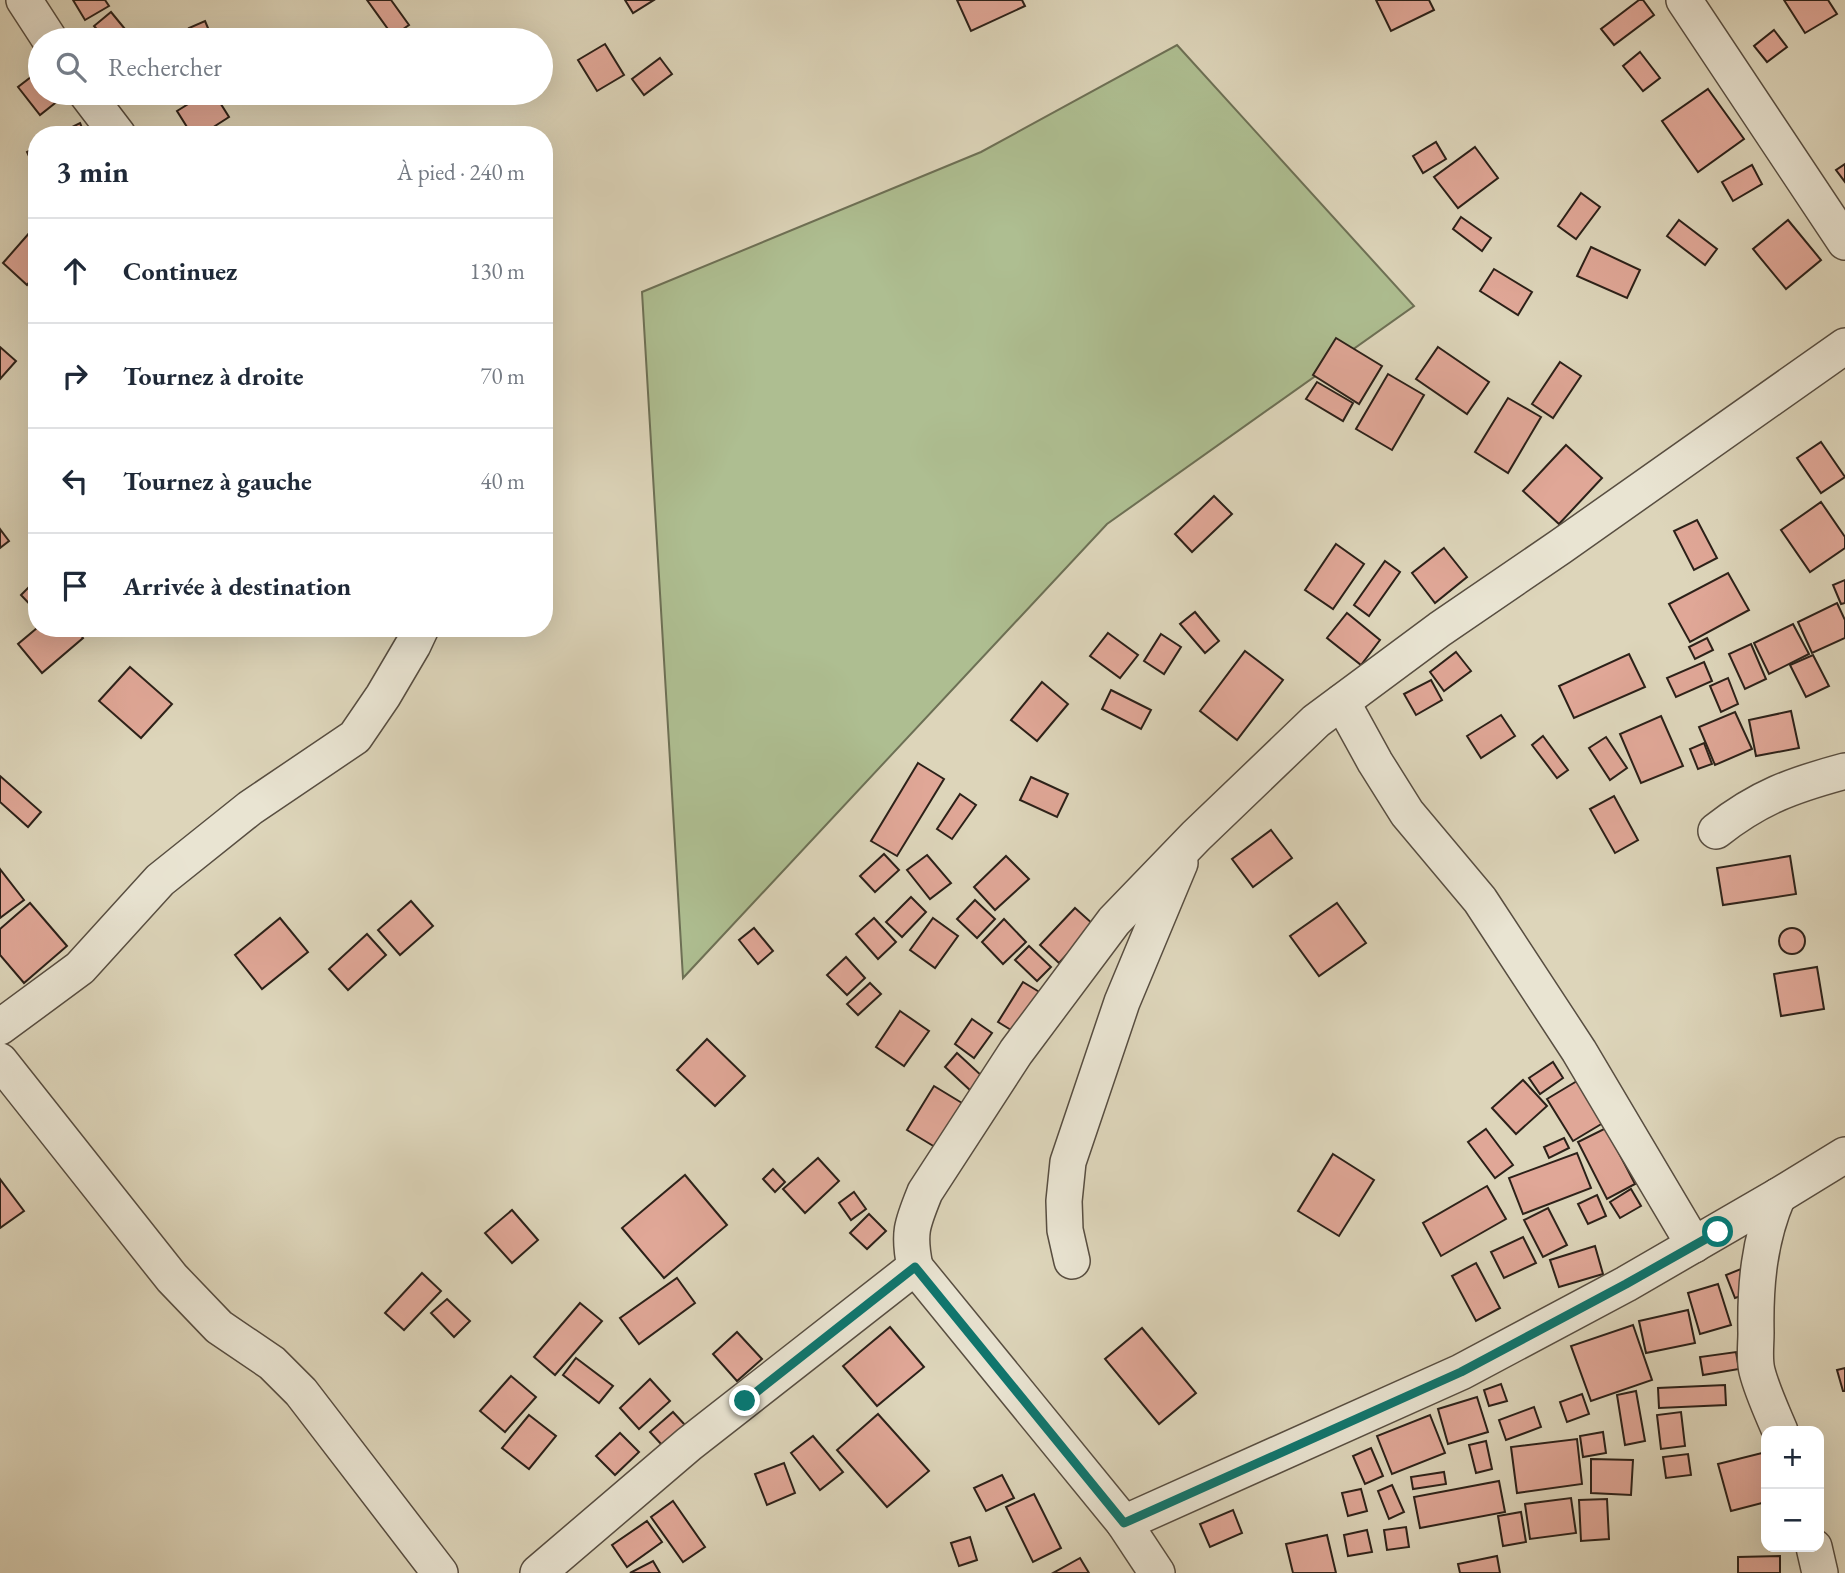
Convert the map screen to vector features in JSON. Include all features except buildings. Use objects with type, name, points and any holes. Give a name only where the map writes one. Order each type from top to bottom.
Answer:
[{"type":"street","points":[[24,0],[42,28]]},
{"type":"street","points":[[1684,0],[1845,242]]},
{"type":"street","points":[[95,105],[111,126]]},
{"type":"street","points":[[1157,1573],[1124,1523],[915,1267],[910,1241],[925,1192],[1016,1052],[1114,921],[1188,844],[1316,721],[1440,629],[1845,346]]},
{"type":"street","points":[[0,1027],[80,968],[160,880],[250,808],[355,737],[383,696],[417,637]]},
{"type":"street","points":[[1342,702],[1375,762],[1408,813],[1480,900],[1579,1051],[1695,1245]]},
{"type":"street","points":[[1716,831],[1740,812],[1786,788],[1845,771]]},
{"type":"street","points":[[1072,1261],[1065,1230],[1064,1201],[1068,1163],[1122,1002],[1188,844]]},
{"type":"street","points":[[0,1061],[172,1278],[219,1326],[272,1363],[300,1392],[440,1573]]},
{"type":"street","points":[[1124,1523],[1461,1372],[1842,1163]]},
{"type":"street","points":[[1778,1196],[1768,1221],[1759,1259],[1756,1370],[1778,1426]]},
{"type":"street","points":[[538,1573],[690,1444],[915,1267]]},
{"type":"street","points":[[1815,1552],[1820,1573]]},
{"type":"green space","points":[[1177,45],[1414,306],[1107,524],[683,978],[642,292],[981,152]]},
{"type":"route","points":[[745,1401],[915,1267],[1124,1523],[1461,1372],[1718,1232]]}]
